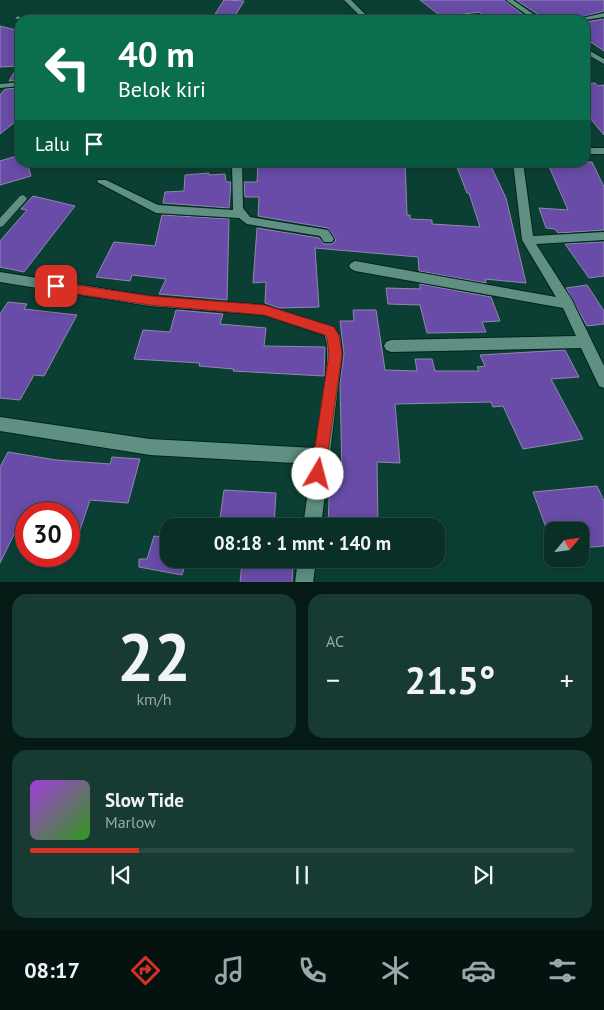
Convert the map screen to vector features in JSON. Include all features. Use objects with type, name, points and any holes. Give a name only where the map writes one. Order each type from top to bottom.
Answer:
[{"type":"street","points":[[347,0],[363,15]]},
{"type":"street","points":[[509,0],[532,15]]},
{"type":"street","points":[[590,18],[604,15]]},
{"type":"street","points":[[590,53],[604,62]]},
{"type":"street","points":[[0,86],[15,84]]},
{"type":"street","points":[[237,167],[238,209],[240,214],[247,220],[324,233],[328,239]]},
{"type":"street","points":[[519,167],[528,240],[567,304],[604,381]]},
{"type":"street","points":[[102,182],[156,209],[240,214]]},
{"type":"street","points":[[528,240],[604,236]]},
{"type":"street","points":[[355,266],[567,304]]},
{"type":"street","points":[[0,277],[150,301],[264,310],[329,331],[333,336],[335,354],[313,518]]},
{"type":"street","points":[[391,346],[585,342]]},
{"type":"street","points":[[0,424],[150,447],[321,456]]},
{"type":"street","points":[[304,582],[306,568]]},
{"type":"lane","points":[[0,224],[23,198]]},
{"type":"building","points":[[224,0],[244,1],[236,15],[215,14]]},
{"type":"building","points":[[420,0],[504,0],[524,15],[482,15],[479,12],[439,15]]},
{"type":"building","points":[[516,0],[604,0],[604,11],[589,15],[539,15]]},
{"type":"building","points":[[604,19],[604,51],[590,41],[590,21]]},
{"type":"building","points":[[0,26],[15,30],[15,66],[0,67]]},
{"type":"building","points":[[15,71],[15,80],[9,81]]},
{"type":"building","points":[[595,83],[598,86],[604,85],[604,135],[590,118],[590,84]]},
{"type":"building","points":[[15,88],[15,122],[0,134],[0,95],[5,89]]},
{"type":"building","points":[[15,156],[15,167],[28,167],[31,176],[0,185],[0,161]]},
{"type":"building","points":[[590,162],[592,162],[604,187],[604,230],[558,233],[555,229],[546,228],[539,208],[568,210],[549,167],[590,167]]},
{"type":"building","points":[[258,167],[405,167],[407,215],[410,215],[410,219],[432,220],[432,224],[480,227],[469,193],[467,193],[457,167],[491,167],[506,198],[526,283],[485,279],[486,283],[419,271],[418,257],[315,248],[319,307],[279,308],[265,303],[266,282],[253,283],[257,228],[319,238],[324,244],[332,244],[336,240],[328,228],[258,216],[259,197],[245,197],[244,182],[257,182]]},
{"type":"building","points":[[209,173],[209,175],[225,174],[226,182],[231,182],[229,208],[163,203],[165,192],[184,191],[185,175]]},
{"type":"building","points":[[33,196],[75,206],[24,272],[0,267],[0,241],[27,210],[21,209]]},
{"type":"building","points":[[162,215],[229,219],[227,300],[159,294],[166,279],[132,275],[130,281],[96,277],[114,242],[155,246]]},
{"type":"building","points":[[604,242],[604,276],[589,278],[565,244]]},
{"type":"building","points":[[420,284],[491,297],[500,321],[482,322],[486,332],[427,333],[420,305],[388,304],[386,288],[420,289]]},
{"type":"building","points":[[587,285],[604,311],[604,324],[587,326],[566,288]]},
{"type":"building","points":[[8,302],[27,304],[24,309],[77,315],[44,376],[34,375],[20,400],[0,398],[0,314]]},
{"type":"building","points":[[176,310],[223,314],[220,324],[266,328],[264,346],[325,347],[324,376],[233,371],[234,369],[199,366],[200,363],[134,359],[143,330],[170,332]]},
{"type":"building","points":[[353,310],[376,310],[385,370],[417,371],[415,359],[432,359],[435,371],[479,371],[477,367],[485,366],[480,355],[565,350],[579,377],[551,379],[583,439],[523,449],[503,406],[493,407],[491,402],[395,404],[400,463],[377,462],[378,518],[328,518],[330,474],[342,475],[340,384],[344,354],[340,321],[354,321]]},
{"type":"building","points":[[8,452],[56,460],[110,464],[112,457],[140,459],[128,503],[90,500],[80,530],[80,502],[15,502],[15,532],[0,563],[0,467]]},
{"type":"building","points":[[597,486],[604,501],[604,546],[589,547],[589,522],[544,522],[533,492]]},
{"type":"building","points":[[224,490],[276,493],[274,518],[220,518]]},
{"type":"building","points":[[154,536],[160,537],[160,568],[184,568],[182,575],[139,567],[139,559],[147,559]]},
{"type":"building","points":[[241,568],[293,568],[292,582],[240,582]]},
{"type":"route","points":[[56,286],[150,301],[264,310],[329,331],[333,336],[335,354],[318,474]]}]
